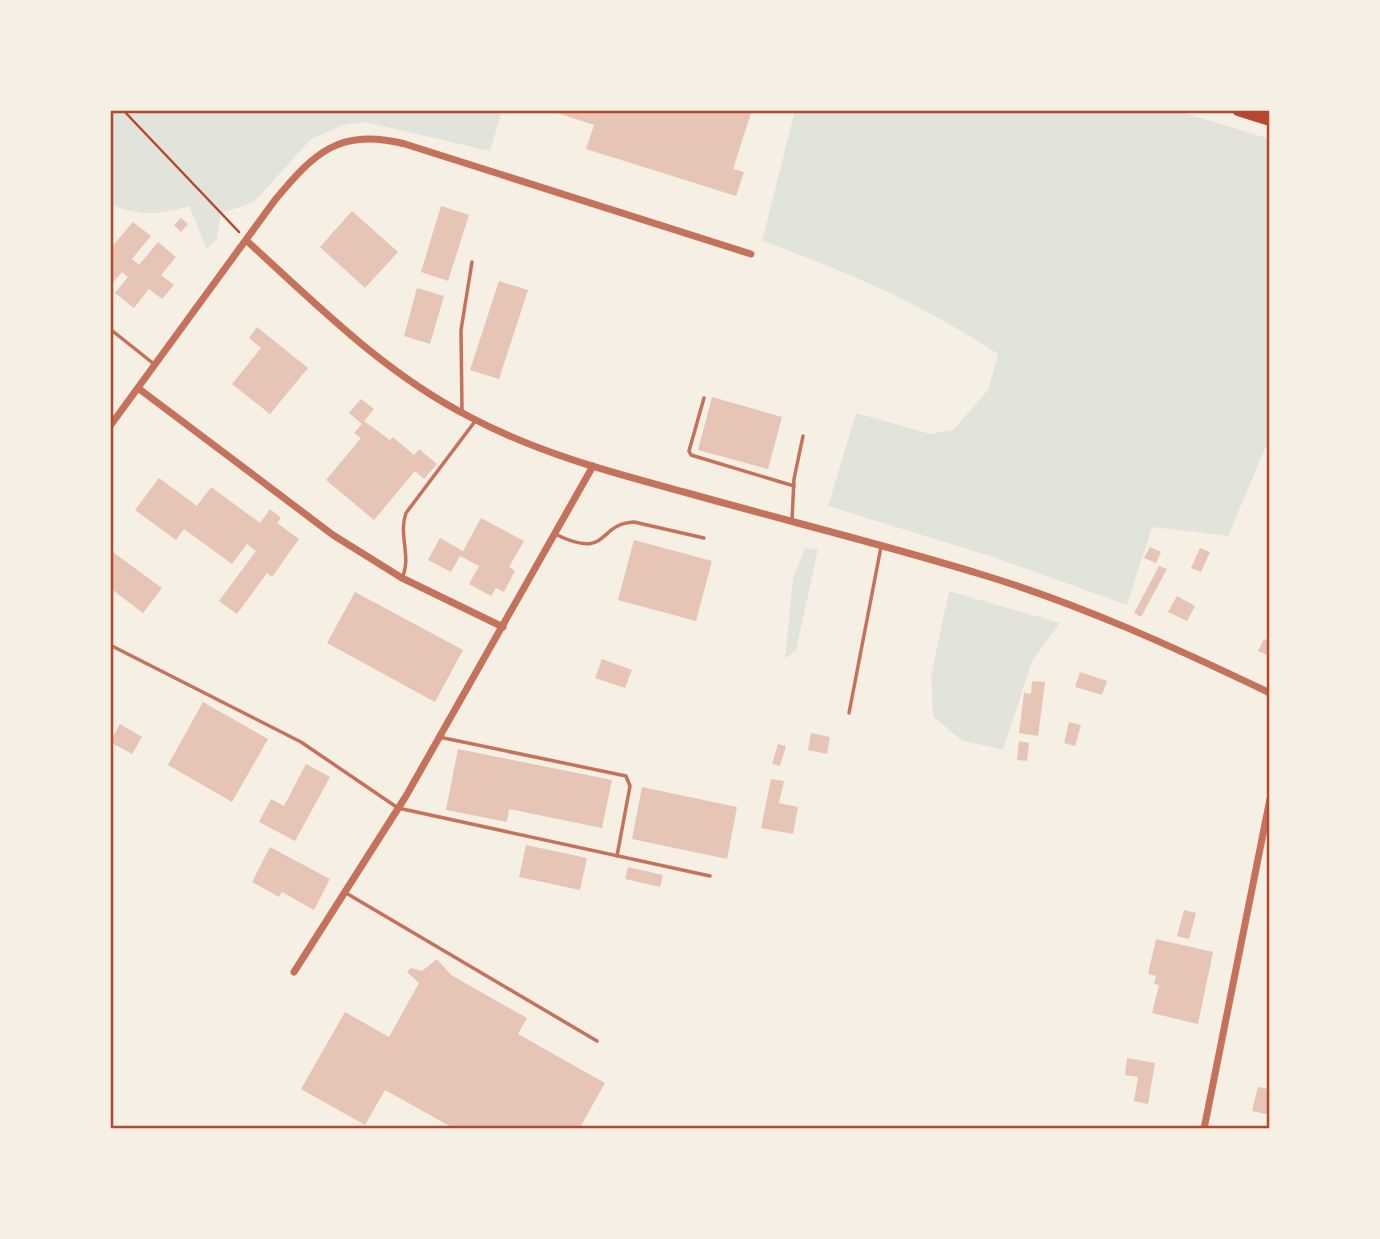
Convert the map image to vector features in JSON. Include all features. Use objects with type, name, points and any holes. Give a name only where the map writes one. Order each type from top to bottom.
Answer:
[{"type":"highway","points":[[1238,110],[1270,120]]},
{"type":"street","points":[[110,426],[297,174],[322,151],[342,141],[382,138],[751,254]]},
{"type":"street","points":[[247,241],[396,371],[463,414],[538,449],[981,574],[1076,607],[1270,693]]},
{"type":"street","points":[[138,388],[303,515],[402,578],[503,627]]},
{"type":"street","points":[[294,972],[398,808],[593,466]]},
{"type":"street","points":[[1204,1129],[1270,799]]},
{"type":"lane","points":[[463,414],[461,330],[472,262]]},
{"type":"lane","points":[[110,329],[155,365]]},
{"type":"lane","points":[[704,398],[689,451],[691,455],[794,486]]},
{"type":"lane","points":[[402,578],[407,567],[402,524],[406,513],[476,420]]},
{"type":"lane","points":[[792,522],[794,486],[803,436]]},
{"type":"lane","points":[[555,534],[577,545],[587,545],[602,540],[623,522],[634,522],[704,538]]},
{"type":"lane","points":[[849,713],[881,547]]},
{"type":"lane","points":[[110,645],[301,742],[398,808],[710,876]]},
{"type":"lane","points":[[439,737],[626,776],[630,786],[617,856]]},
{"type":"lane","points":[[344,892],[597,1041]]},
{"type":"path","points":[[123,110],[247,241]]},
{"type":"shaded area","points":[[110,110],[502,110],[490,151],[365,122],[343,125],[311,139],[254,202],[221,213],[217,239],[207,249],[189,206],[169,211],[140,213],[110,204]]},
{"type":"shaded area","points":[[795,110],[1175,110],[1270,139],[1270,437],[1228,536],[1152,527],[1127,605],[993,557],[828,506],[856,413],[930,434],[953,430],[988,390],[998,354],[913,304],[823,264],[762,241]]},
{"type":"shaded area","points":[[805,548],[818,550],[796,650],[785,659],[793,578]]},
{"type":"shaded area","points":[[949,591],[1060,623],[1032,661],[1003,750],[961,740],[933,716],[931,676]]},
{"type":"building","points":[[548,110],[752,110],[733,169],[744,172],[736,196],[586,149],[594,125]]},
{"type":"building","points":[[441,206],[469,215],[448,281],[421,272]]},
{"type":"building","points":[[352,211],[398,252],[365,288],[320,247]]},
{"type":"building","points":[[181,218],[188,224],[181,232],[174,225]]},
{"type":"building","points":[[133,222],[151,236],[132,259],[139,265],[158,242],[176,257],[161,275],[174,285],[162,299],[149,289],[134,308],[115,293],[128,277],[122,272],[110,286],[110,249]]},
{"type":"building","points":[[499,281],[528,290],[499,379],[470,370]]},
{"type":"building","points":[[417,288],[444,296],[430,344],[404,336]]},
{"type":"building","points":[[257,327],[308,368],[270,414],[232,384],[261,348],[249,338]]},
{"type":"building","points":[[712,397],[782,417],[768,469],[698,450]]},
{"type":"building","points":[[361,399],[374,409],[364,421],[390,440],[393,437],[414,455],[419,449],[437,464],[424,479],[415,471],[374,520],[326,480],[361,438],[354,433],[362,424],[349,413]]},
{"type":"building","points":[[159,478],[197,506],[211,487],[260,523],[270,509],[281,518],[277,523],[299,539],[272,577],[267,573],[237,614],[219,601],[256,551],[247,544],[232,564],[184,529],[176,540],[135,510]]},
{"type":"building","points":[[481,518],[524,541],[509,567],[515,571],[504,592],[496,588],[491,596],[469,584],[479,566],[460,556],[451,572],[428,560],[440,538],[463,551]]},
{"type":"building","points":[[634,540],[712,561],[696,621],[618,600]]},
{"type":"building","points":[[1150,547],[1161,552],[1156,563],[1144,558]]},
{"type":"building","points":[[1200,548],[1210,552],[1201,572],[1191,568]]},
{"type":"building","points":[[110,550],[162,588],[143,613],[110,588]]},
{"type":"building","points":[[1159,566],[1167,569],[1141,617],[1134,613]]},
{"type":"building","points":[[355,592],[463,650],[435,702],[327,643]]},
{"type":"building","points":[[1177,596],[1195,606],[1187,621],[1168,612]]},
{"type":"building","points":[[1264,639],[1270,642],[1270,656],[1258,651]]},
{"type":"building","points":[[602,659],[632,670],[625,688],[595,678]]},
{"type":"building","points":[[1080,672],[1107,681],[1102,695],[1075,687]]},
{"type":"building","points":[[1032,681],[1045,682],[1038,736],[1019,733],[1024,693],[1031,694]]},
{"type":"building","points":[[203,702],[268,739],[232,802],[168,765]]},
{"type":"building","points":[[1069,722],[1081,725],[1075,746],[1064,743]]},
{"type":"building","points":[[120,724],[142,737],[132,754],[110,742]]},
{"type":"building","points":[[811,733],[830,737],[827,754],[808,750]]},
{"type":"building","points":[[1019,741],[1029,743],[1027,761],[1017,760]]},
{"type":"building","points":[[778,744],[786,746],[780,766],[772,764]]},
{"type":"building","points":[[458,749],[612,780],[602,828],[509,809],[507,822],[446,810]]},
{"type":"building","points":[[306,764],[330,777],[295,841],[259,822],[271,799],[284,806]]},
{"type":"building","points":[[771,779],[784,781],[779,803],[798,807],[793,834],[761,828]]},
{"type":"building","points":[[642,787],[737,807],[727,859],[632,839]]},
{"type":"building","points":[[526,845],[587,858],[580,890],[519,877]]},
{"type":"building","points":[[270,847],[330,879],[314,910],[282,892],[279,897],[252,882]]},
{"type":"building","points":[[628,867],[663,875],[660,887],[625,879]]},
{"type":"building","points":[[1184,910],[1196,913],[1189,939],[1177,936]]},
{"type":"building","points":[[1156,939],[1213,952],[1198,1024],[1152,1013],[1159,985],[1154,984],[1156,976],[1148,974]]},
{"type":"building","points":[[437,959],[451,975],[527,1018],[518,1034],[605,1083],[579,1129],[455,1129],[385,1090],[365,1125],[301,1089],[345,1012],[389,1037],[419,983],[407,972],[411,968],[422,971]]},
{"type":"building","points":[[1127,1058],[1155,1063],[1148,1104],[1134,1101],[1138,1077],[1125,1075]]},
{"type":"building","points":[[1258,1087],[1270,1089],[1270,1115],[1252,1111]]}]
